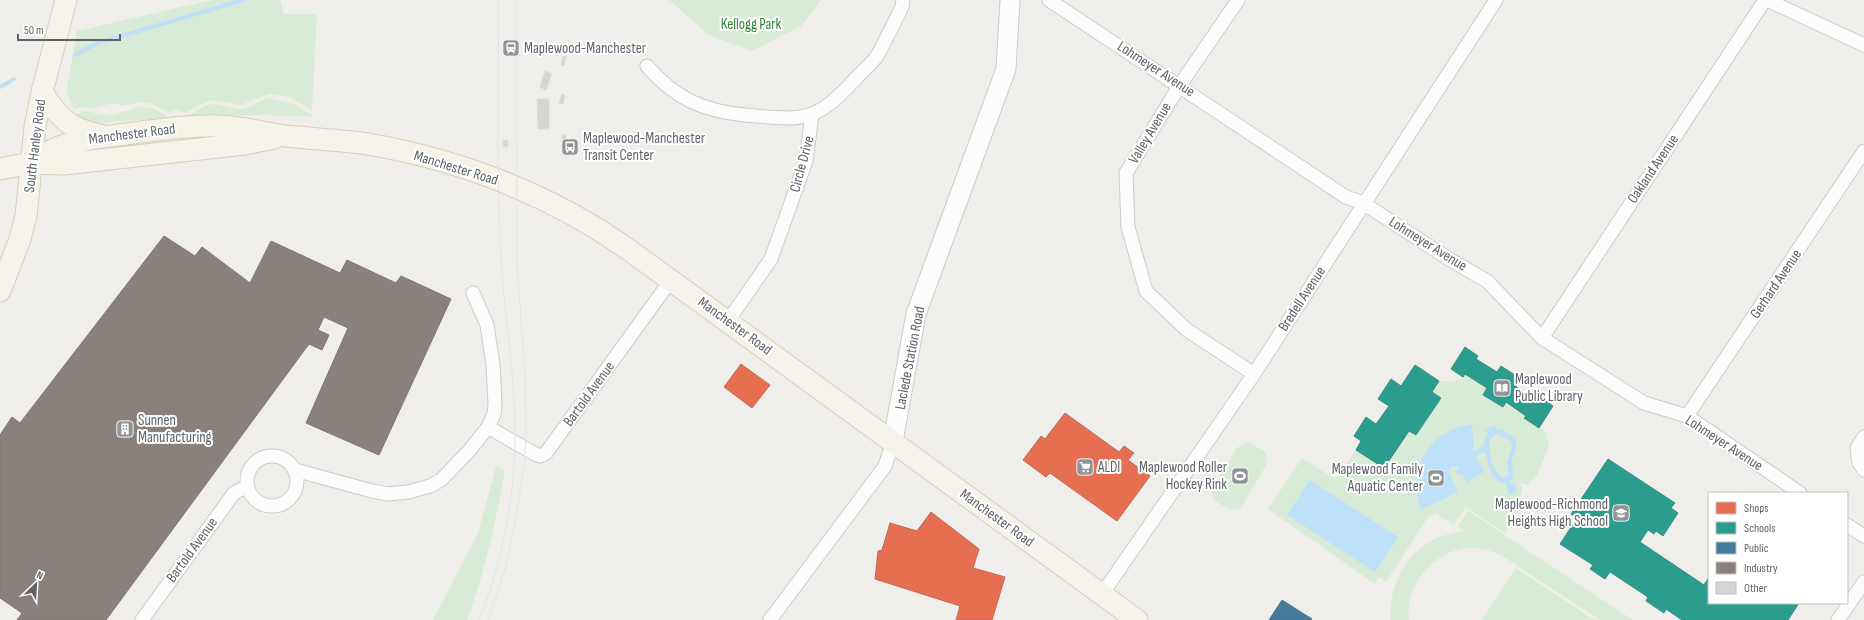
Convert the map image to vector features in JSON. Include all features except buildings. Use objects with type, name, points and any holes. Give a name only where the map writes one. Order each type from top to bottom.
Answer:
[{"type":"main road","name":"South Hanley Road","points":[[0,290],[20,239],[26,216],[34,133],[42,92],[66,0]]},
{"type":"main road","points":[[42,92],[52,108],[72,126],[88,133],[107,137]]},
{"type":"main road","name":"Manchester Road","points":[[31,162],[63,144],[160,130],[220,126],[256,130],[286,136],[343,140],[393,149],[455,166],[522,189],[563,208],[603,231],[1137,620]]},
{"type":"main road","name":"Manchester Road","points":[[0,169],[31,162],[67,163],[245,144],[286,136]]},
{"type":"street","name":"Circle Drive","points":[[728,321],[771,259],[806,161],[812,114],[827,105],[844,91],[876,57],[902,7],[903,0]]},
{"type":"street","name":"Laclede Station Road","points":[[770,620],[885,466],[892,441],[916,314],[1006,69],[1010,0]]},
{"type":"street","name":"Lohmeyer Avenue","points":[[1049,0],[1180,85],[1346,197],[1363,203],[1449,259],[1487,281],[1542,338],[1644,403],[1687,416],[1799,492]]},
{"type":"street","name":"Valley Avenue","points":[[1238,0],[1180,85],[1126,173],[1128,227],[1146,291],[1187,330],[1254,374]]},
{"type":"street","name":"Bredell Avenue","points":[[1102,594],[1254,374],[1363,203],[1496,0]]},
{"type":"street","points":[[1766,0],[1864,45]]},
{"type":"street","name":"Oakland Avenue","points":[[1542,338],[1766,0]]},
{"type":"street","points":[[647,66],[661,82],[683,98],[708,109],[733,114],[779,118],[799,118],[812,114]]},
{"type":"street","name":"Gerhard Avenue","points":[[1687,416],[1864,151]]},
{"type":"street","name":"Bartold Avenue","points":[[488,427],[535,454],[540,456],[546,453],[671,280]]},
{"type":"street","points":[[294,470],[388,494],[408,492],[430,486],[442,480],[469,451],[488,427],[494,414],[495,403],[493,365],[487,324],[473,293]]},
{"type":"street","points":[[1864,437],[1857,448],[1859,463],[1864,470]]},
{"type":"street","points":[[276,456],[283,459],[294,470],[297,478],[294,492],[290,498],[277,505],[270,506],[256,499],[248,486],[247,478],[249,470],[260,459],[276,456]]},
{"type":"street","name":"Bartold Avenue","points":[[142,620],[234,493],[248,486]]},
{"type":"street","points":[[1848,526],[1864,536]]},
{"type":"street","points":[[1838,620],[1864,582]]},
{"type":"green space","points":[[212,0],[280,0],[284,14],[317,14],[312,111],[290,97],[269,94],[241,105],[212,100],[199,105],[186,113],[175,109],[168,113],[153,104],[140,102],[123,106],[113,103],[94,108],[87,107],[74,109],[67,94],[67,86],[77,31]]},
{"type":"green space","name":"Kellogg Park","points":[[669,0],[821,0],[801,26],[752,51],[709,35]]},
{"type":"green space","points":[[269,98],[295,104],[314,117],[263,115],[188,116],[203,107],[215,104],[241,109]]},
{"type":"green space","points":[[140,107],[156,110],[166,116],[166,118],[96,123],[76,116],[85,111],[103,115],[112,115]]},
{"type":"green space","name":"Maplewood Family Aquatic Center","points":[[1465,374],[1487,388],[1483,395],[1503,407],[1506,403],[1526,416],[1525,419],[1546,432],[1549,446],[1537,476],[1527,485],[1519,482],[1522,487],[1522,492],[1517,501],[1523,504],[1505,533],[1466,507],[1454,525],[1436,514],[1428,517],[1386,582],[1379,577],[1375,584],[1268,509],[1302,458],[1335,479],[1356,450],[1384,468],[1409,431],[1416,435],[1441,398],[1432,392],[1439,381],[1453,381],[1462,379]]},
{"type":"green space","name":"Maplewood Roller Hockey Rink","points":[[1245,443],[1251,443],[1265,452],[1268,462],[1243,504],[1238,509],[1228,509],[1214,500],[1212,492],[1213,487],[1237,448]]},
{"type":"green space","points":[[496,467],[505,470],[502,488],[481,579],[470,614],[467,620],[433,620],[478,533]]},
{"type":"green space","points":[[1468,511],[1633,620],[1600,620],[1504,557],[1489,551],[1474,548],[1460,549],[1436,561],[1426,570],[1412,593],[1409,606],[1409,620],[1391,620],[1392,597],[1395,585],[1406,564],[1423,546],[1433,540],[1445,535],[1465,531],[1458,526]]},
{"type":"green space","points":[[1516,568],[1594,620],[1482,620]]},
{"type":"water","points":[[1472,424],[1474,451],[1484,445],[1488,433],[1484,431],[1495,425],[1496,429],[1502,430],[1515,438],[1516,446],[1512,460],[1513,473],[1510,482],[1516,486],[1516,492],[1512,495],[1508,493],[1506,483],[1497,480],[1494,477],[1489,468],[1486,454],[1484,452],[1475,457],[1485,471],[1467,482],[1461,473],[1458,475],[1455,471],[1459,468],[1458,467],[1451,466],[1449,472],[1458,492],[1421,510],[1417,495],[1419,466],[1433,443],[1444,434],[1457,428]],"holes":[[[1497,434],[1510,440],[1512,446],[1507,464],[1509,474],[1504,478],[1496,471],[1492,461],[1490,439]]]},
{"type":"water","points":[[1310,480],[1398,537],[1375,572],[1287,515]]},
{"type":"waterway","points":[[75,55],[98,43],[243,0]]},
{"type":"waterway","points":[[0,87],[14,79]]},
{"type":"tram line","points":[[479,620],[501,552],[510,502],[515,453],[515,408],[502,279],[499,226],[498,0]]},
{"type":"tram line","points":[[488,620],[506,566],[515,523],[524,466],[526,434],[525,375],[517,264],[516,0]]},
{"type":"place","name":"Maplewood-Manchester","points":[[511,48]]},
{"type":"place","name":"Maplewood-Manchester Transit Center","points":[[570,147]]},
{"type":"place","name":"Maplewood Public Library","points":[[1502,388]]},
{"type":"place","name":"Sunnen Manufacturing","points":[[125,429]]},
{"type":"place","name":"ALDI","points":[[1085,467]]},
{"type":"place","name":"Maplewood Roller Hockey Rink","points":[[1240,476]]},
{"type":"place","name":"Maplewood Family Aquatic Center","points":[[1436,478]]},
{"type":"place","name":"Maplewood-Richmond Heights High School","points":[[1621,513]]}]
